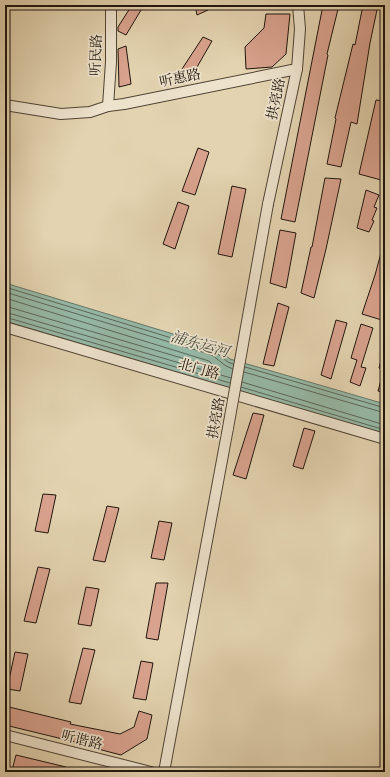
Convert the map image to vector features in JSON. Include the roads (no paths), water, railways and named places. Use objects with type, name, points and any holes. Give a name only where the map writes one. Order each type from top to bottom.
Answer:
[{"type":"street","name":"听民路","points":[[108,106],[111,62],[111,5]]},
{"type":"street","points":[[297,69],[300,29],[298,5]]},
{"type":"street","name":"听惠路","points":[[5,105],[61,114],[90,112],[108,106],[297,69]]},
{"type":"street","name":"拱亮路","points":[[164,772],[268,204],[297,69]]},
{"type":"street","name":"北门路","points":[[5,327],[385,439]]},
{"type":"street","name":"听谐路","points":[[5,735],[152,772]]},
{"type":"water","name":"浦东运河","points":[[5,283],[216,347],[230,359],[385,404],[385,434],[5,321]]}]
